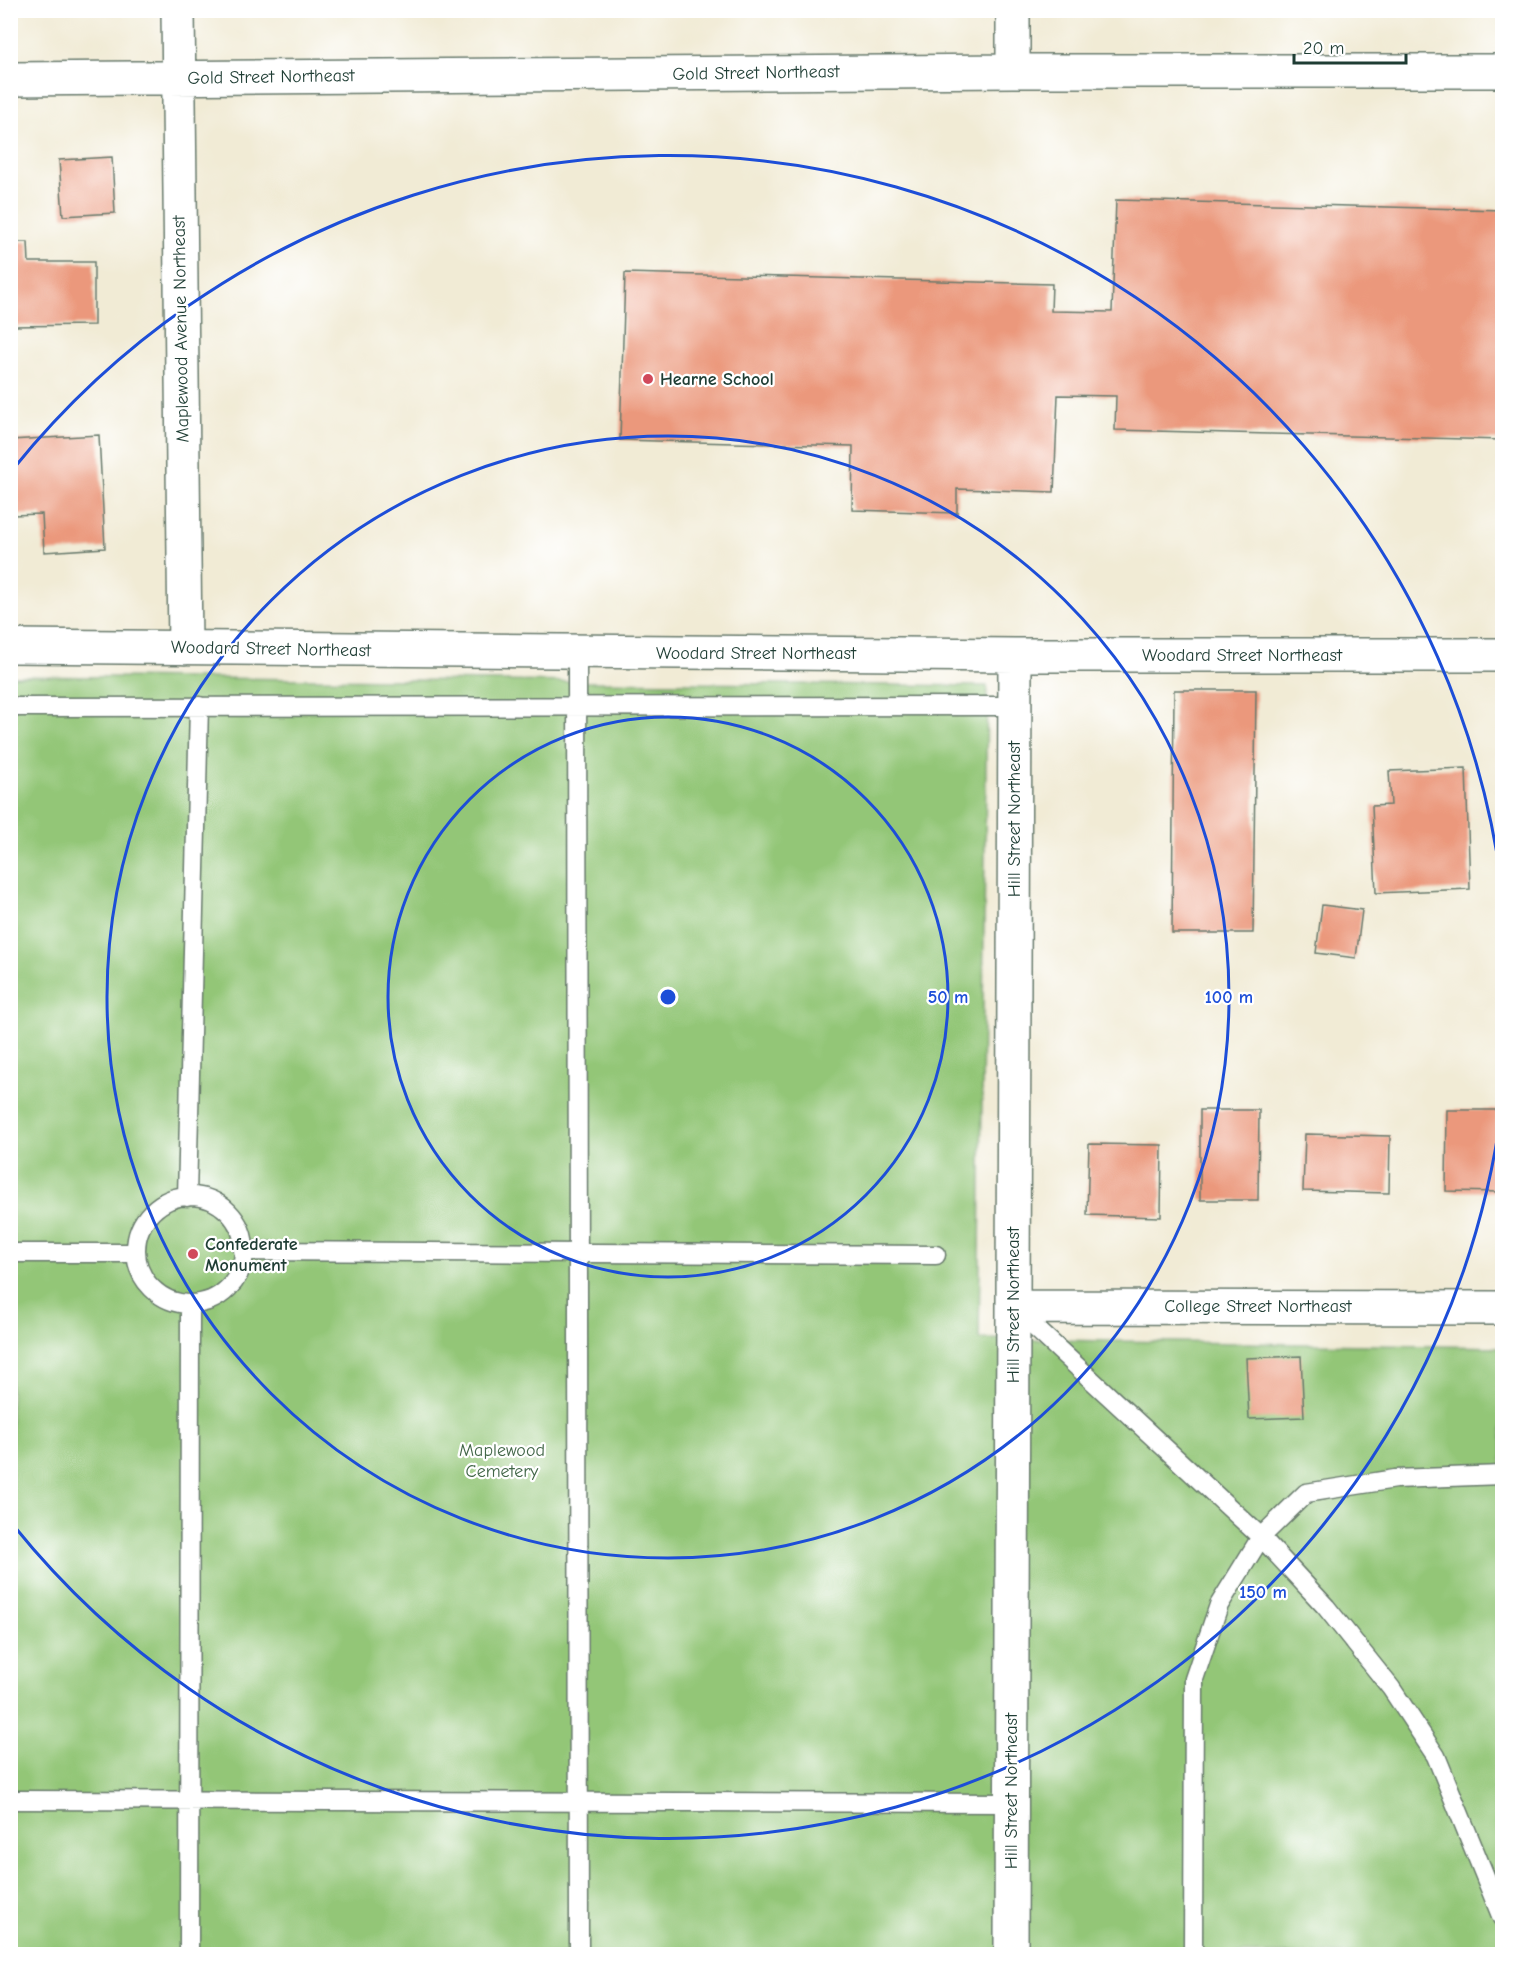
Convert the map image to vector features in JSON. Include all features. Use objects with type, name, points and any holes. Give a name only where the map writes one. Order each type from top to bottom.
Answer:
[{"type":"street","name":"Maplewood Avenue Northeast","points":[[178,10],[185,648]]},
{"type":"street","points":[[1013,10],[1013,71]]},
{"type":"street","name":"Gold Street Northeast","points":[[10,79],[1013,71],[1503,71]]},
{"type":"street","name":"Woodard Street Northeast","points":[[10,646],[1015,655],[1503,655]]},
{"type":"street","name":"Hill Street Northeast","points":[[1011,1954],[1015,655]]},
{"type":"street","name":"College Street Northeast","points":[[1012,1307],[1503,1308]]},
{"type":"lane","points":[[577,651],[579,1954]]},
{"type":"lane","points":[[187,1197],[199,706]]},
{"type":"lane","points":[[10,707],[1015,706]]},
{"type":"lane","points":[[195,1196],[213,1201],[229,1212],[244,1242],[244,1259],[238,1276],[227,1289],[213,1299],[197,1304],[180,1304],[163,1298],[150,1288],[140,1272],[136,1253],[138,1235],[146,1218],[159,1205],[187,1197],[195,1196]]},
{"type":"lane","points":[[243,1251],[936,1255]]},
{"type":"lane","points":[[10,1253],[136,1253]]},
{"type":"lane","points":[[189,1954],[190,1304]]},
{"type":"lane","points":[[1012,1307],[1261,1537],[1326,1607],[1391,1688],[1436,1756],[1503,1918]]},
{"type":"lane","points":[[1193,1954],[1194,1679],[1219,1605],[1261,1537],[1306,1492],[1395,1479],[1503,1475]]},
{"type":"lane","points":[[10,1800],[1011,1803]]},
{"type":"green space","name":"Maplewood Cemetery","points":[[11,676],[987,686],[979,1339],[1502,1347],[1502,1954],[11,1954]]},
{"type":"building","points":[[112,157],[115,213],[63,216],[59,160]]},
{"type":"building","points":[[1116,200],[1502,210],[1502,440],[1115,430],[1116,396],[1058,395],[1054,492],[957,489],[957,513],[852,510],[853,446],[620,440],[625,273],[1052,284],[1051,311],[1112,312]]},
{"type":"building","points":[[10,242],[28,242],[29,262],[94,262],[94,325],[10,326]]},
{"type":"building","points":[[99,435],[105,548],[44,552],[42,514],[12,515],[10,440]]},
{"type":"building","points":[[1174,690],[1256,690],[1253,933],[1172,933]]},
{"type":"building","points":[[1466,768],[1470,889],[1376,893],[1372,806],[1391,805],[1389,771]]},
{"type":"building","points":[[1322,905],[1362,910],[1356,958],[1316,953]]},
{"type":"building","points":[[1200,1110],[1259,1110],[1258,1200],[1200,1200]]},
{"type":"building","points":[[1447,1110],[1497,1110],[1497,1134],[1502,1134],[1502,1192],[1446,1191]]},
{"type":"building","points":[[1305,1134],[1390,1136],[1389,1193],[1303,1191]]},
{"type":"building","points":[[1089,1144],[1162,1145],[1161,1217],[1087,1215]]},
{"type":"building","points":[[1301,1356],[1304,1417],[1249,1419],[1246,1358]]},
{"type":"place","name":"Hearne School","points":[[648,379]]},
{"type":"place","name":"Confederate Monument","points":[[193,1254]]}]
